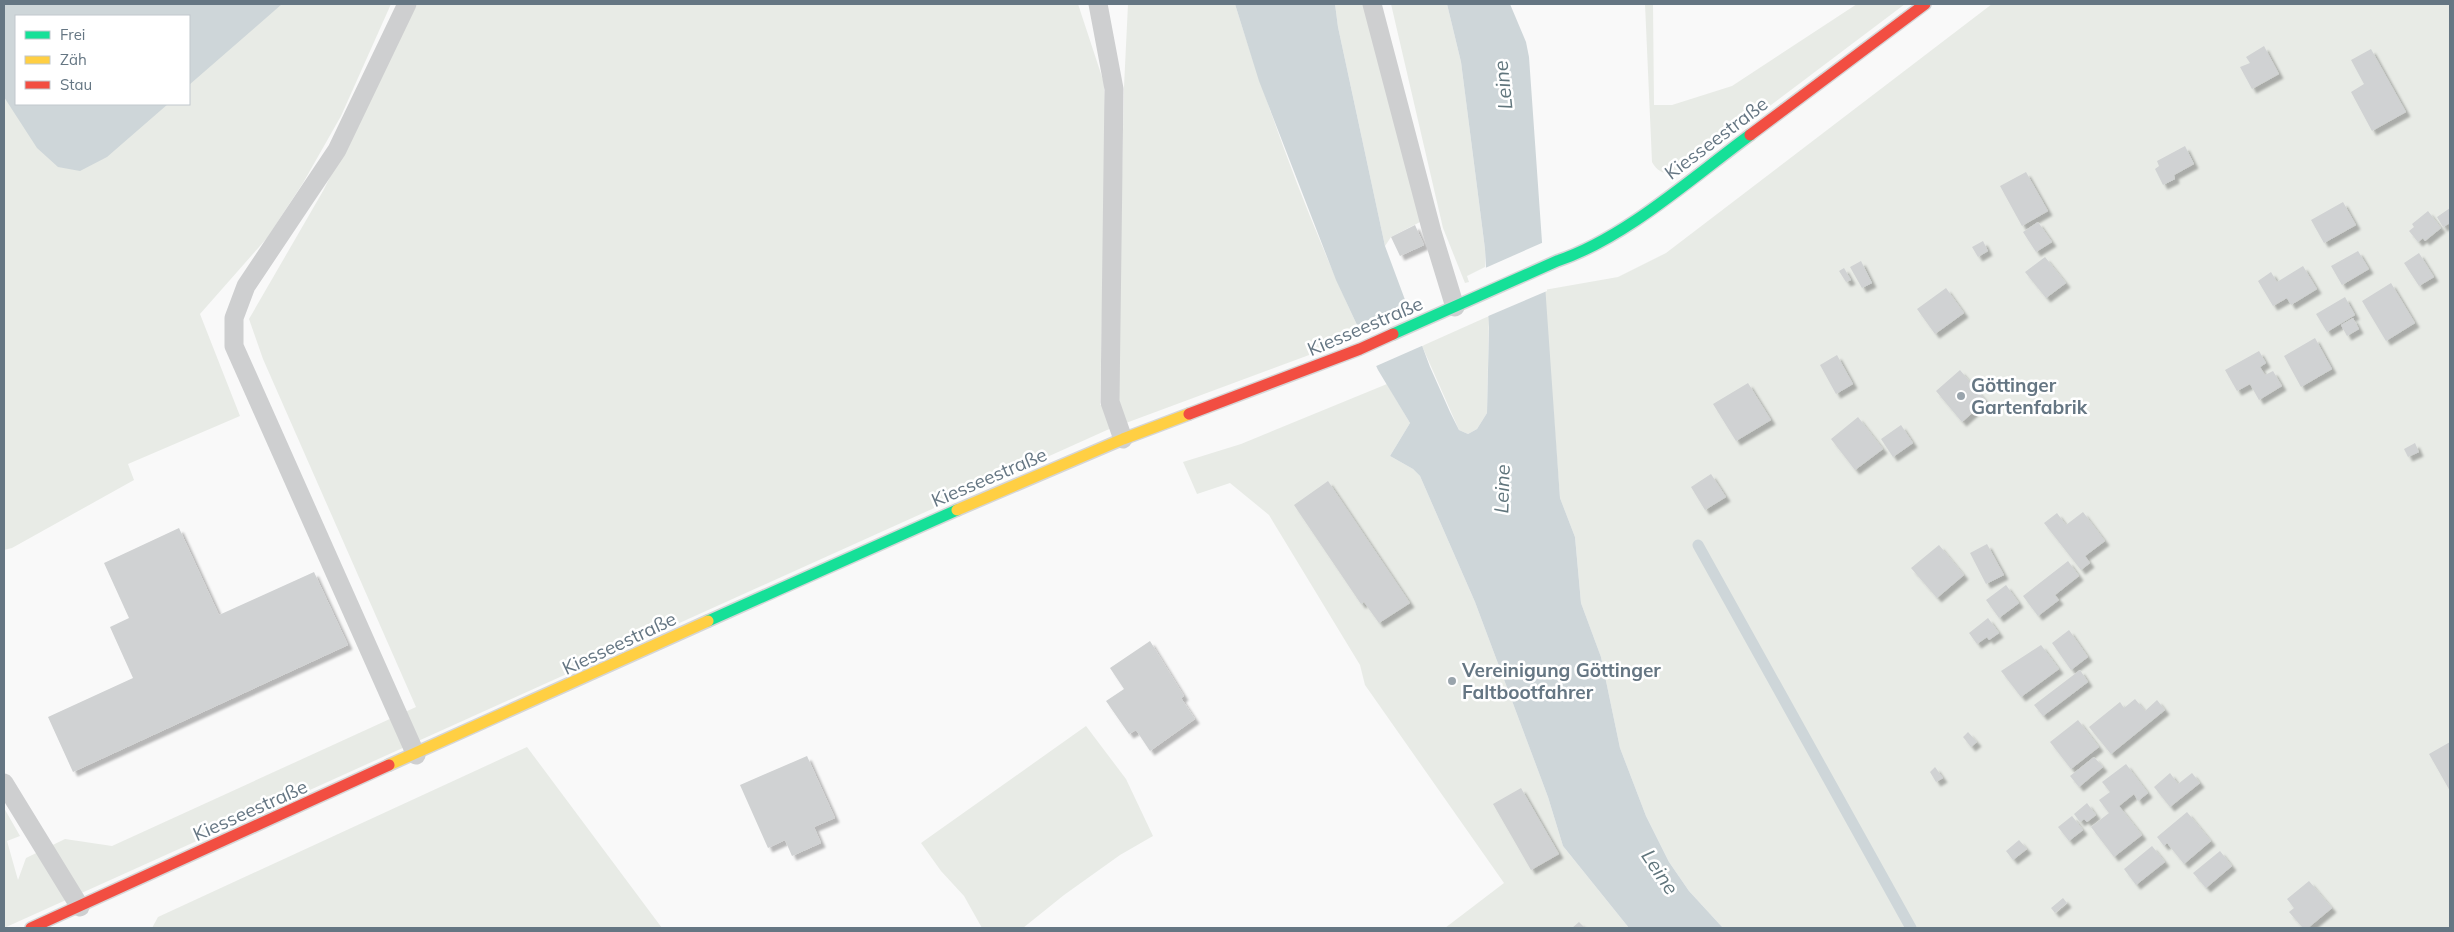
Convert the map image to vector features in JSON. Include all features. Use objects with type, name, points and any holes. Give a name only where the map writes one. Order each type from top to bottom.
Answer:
[{"type":"street","name":"Kiesseestraße","points":[[31,928],[416,755],[875,545],[1123,439],[1360,349],[1557,261],[1582,253],[1644,214],[1925,4]]},
{"type":"lane","points":[[406,4],[337,150],[246,286],[234,318],[234,346],[416,755]]},
{"type":"lane","points":[[1098,4],[1114,90],[1110,402],[1123,439]]},
{"type":"lane","points":[[1372,4],[1432,232],[1455,307]]},
{"type":"lane","points":[[4,783],[80,907]]},
{"type":"shaded area","points":[[4,4],[391,4],[341,116],[303,183],[267,238],[200,314],[240,416],[128,464],[134,480],[12,548],[4,550]]},
{"type":"shaded area","points":[[417,4],[1078,4],[1104,83],[1106,134],[1100,405],[1117,399],[1124,87],[1128,4],[1235,4],[1262,86],[1306,207],[1357,325],[1350,328],[1355,338],[1107,430],[4,928],[4,808],[20,836],[7,841],[18,880],[26,858],[65,839],[112,846],[416,707],[263,359],[249,319],[323,191]]},
{"type":"shaded area","points":[[1335,4],[1364,4],[1422,221],[1391,237],[1385,246],[1338,27]]},
{"type":"shaded area","points":[[1391,4],[1447,4],[1461,62],[1485,249],[1485,267],[1467,276],[1469,282],[1465,283],[1443,228]]},
{"type":"shaded area","points":[[1645,4],[1653,4],[1654,105],[1672,105],[1732,86],[1857,4],[1905,4],[1682,172],[1669,174],[1661,172],[1652,162]]},
{"type":"shaded area","points":[[1992,4],[2450,4],[2450,928],[1723,928],[1689,891],[1669,862],[1646,816],[1620,748],[1601,657],[1581,603],[1575,537],[1560,498],[1544,290],[1618,277],[1666,253]]},
{"type":"shaded area","points":[[1489,316],[1487,413],[1477,429],[1468,434],[1459,430],[1422,346]]},
{"type":"shaded area","name":"Vereinigung Göttinger Faltbootfahrer","points":[[1387,384],[1410,423],[1390,456],[1413,469],[1420,476],[1475,602],[1548,797],[1563,846],[1629,928],[1445,928],[1504,883],[1365,685],[1360,665],[1269,515],[1230,483],[1197,494],[1183,462],[1241,444]]},
{"type":"shaded area","points":[[1086,726],[1126,779],[1153,836],[1120,855],[1064,895],[1023,928],[982,928],[964,896],[941,871],[921,843]]},
{"type":"shaded area","points":[[527,747],[662,928],[152,928],[158,917]]},
{"type":"water","points":[[4,4],[282,4],[190,84],[190,15],[15,15],[15,105],[167,105],[107,157],[80,171],[58,167],[37,148],[4,97]]},
{"type":"water","name":"Leine","points":[[1235,4],[1335,4],[1338,27],[1385,246],[1430,367],[1459,430],[1468,434],[1477,429],[1487,413],[1489,327],[1485,249],[1461,62],[1447,4],[1510,4],[1526,42],[1529,57],[1560,498],[1575,537],[1581,603],[1601,657],[1620,748],[1646,816],[1669,862],[1689,891],[1723,928],[1629,928],[1563,846],[1548,797],[1475,602],[1420,476],[1413,469],[1390,456],[1410,423],[1378,370],[1336,280],[1259,81]]},
{"type":"pier","points":[[1544,242],[1547,291],[1486,317],[1483,269]]},
{"type":"pier","points":[[1408,303],[1424,345],[1374,367],[1355,326]]},
{"type":"building","points":[[2264,46],[2279,74],[2252,89],[2240,67],[2250,63],[2246,57]]},
{"type":"building","points":[[2371,49],[2406,112],[2372,131],[2351,92],[2364,84],[2351,60]]},
{"type":"building","points":[[2185,146],[2194,164],[2174,175],[2175,179],[2163,185],[2155,169],[2159,166],[2157,161]]},
{"type":"building","points":[[2026,172],[2048,211],[2022,226],[2000,186]]},
{"type":"building","points":[[2343,202],[2356,225],[2324,243],[2311,220]]},
{"type":"building","points":[[2450,208],[2450,223],[2443,227],[2437,217]]},
{"type":"building","points":[[2428,211],[2441,228],[2425,241],[2423,238],[2418,242],[2409,231],[2414,227],[2412,224]]},
{"type":"building","points":[[2038,222],[2052,242],[2036,252],[2023,232]]},
{"type":"building","points":[[1415,225],[1424,245],[1400,256],[1391,237]]},
{"type":"building","points":[[1983,241],[1988,251],[1978,257],[1972,247]]},
{"type":"building","points":[[2358,251],[2369,269],[2342,285],[2331,266]]},
{"type":"building","points":[[2419,253],[2434,277],[2419,286],[2404,263]]},
{"type":"building","points":[[2045,257],[2066,283],[2046,298],[2025,272]]},
{"type":"building","points":[[1861,261],[1872,283],[1862,288],[1850,267]]},
{"type":"building","points":[[2303,266],[2317,289],[2291,305],[2287,298],[2273,306],[2258,281],[2271,272],[2277,282]]},
{"type":"building","points":[[1844,268],[1851,280],[1846,282],[1839,271]]},
{"type":"building","points":[[2391,283],[2415,323],[2386,341],[2362,301]]},
{"type":"building","points":[[1946,288],[1964,313],[1935,334],[1917,309]]},
{"type":"building","points":[[2345,297],[2355,315],[2327,332],[2316,314]]},
{"type":"building","points":[[2353,318],[2359,329],[2347,336],[2341,325]]},
{"type":"building","points":[[2315,338],[2332,369],[2301,387],[2284,356]]},
{"type":"building","points":[[2259,351],[2266,363],[2260,367],[2265,375],[2273,371],[2282,386],[2259,400],[2250,384],[2237,391],[2225,370]]},
{"type":"building","points":[[1837,355],[1853,384],[1836,394],[1820,365]]},
{"type":"building","name":"Göttinger Gartenfabrik","points":[[1960,370],[1986,401],[1962,422],[1936,391]]},
{"type":"building","points":[[1748,383],[1771,420],[1736,441],[1713,404]]},
{"type":"building","points":[[1858,417],[1883,449],[1855,470],[1831,439]]},
{"type":"building","points":[[1901,425],[1913,443],[1893,457],[1881,439]]},
{"type":"building","points":[[2415,443],[2419,452],[2408,457],[2404,449]]},
{"type":"building","points":[[1711,474],[1726,497],[1705,510],[1691,487]]},
{"type":"building","points":[[1328,481],[1410,603],[1379,623],[1364,602],[1361,604],[1294,505]]},
{"type":"building","points":[[2083,512],[2105,541],[2085,556],[2090,563],[2081,570],[2044,523],[2057,513],[2066,525]]},
{"type":"building","points":[[179,528],[219,615],[314,572],[348,645],[73,772],[48,717],[133,678],[110,627],[129,618],[104,563]]},
{"type":"building","points":[[1987,544],[2004,575],[1986,584],[1970,553]]},
{"type":"building","points":[[1939,545],[1964,575],[1937,598],[1911,568]]},
{"type":"building","points":[[2068,561],[2079,576],[2055,595],[2059,600],[2038,616],[2023,596]]},
{"type":"building","points":[[2006,585],[2019,603],[1999,618],[1986,600]]},
{"type":"building","points":[[1988,618],[1999,633],[1989,640],[1987,637],[1977,644],[1969,633]]},
{"type":"building","points":[[2069,630],[2088,657],[2071,670],[2052,643]]},
{"type":"building","points":[[1150,641],[1184,696],[1181,698],[1195,719],[1150,751],[1136,730],[1129,734],[1106,701],[1124,689],[1110,668]]},
{"type":"building","points":[[2041,645],[2059,669],[2021,697],[2001,671]]},
{"type":"building","points":[[2080,670],[2088,682],[2043,716],[2034,705]]},
{"type":"building","points":[[2135,699],[2145,711],[2157,700],[2165,710],[2111,754],[2089,727],[2120,702],[2124,708]]},
{"type":"building","points":[[2078,720],[2099,747],[2071,769],[2050,742]]},
{"type":"building","points":[[1968,732],[1977,742],[1971,747],[1963,737]]},
{"type":"building","points":[[2450,742],[2450,791],[2429,754]]},
{"type":"building","points":[[807,756],[835,818],[814,827],[821,843],[792,856],[785,840],[768,848],[740,785]]},
{"type":"building","points":[[2094,757],[2103,767],[2079,787],[2070,776]]},
{"type":"building","points":[[2126,764],[2148,793],[2138,801],[2134,794],[2119,806],[2142,835],[2114,857],[2091,827],[2109,813],[2099,800],[2110,792],[2102,782]]},
{"type":"building","points":[[1935,767],[1943,778],[1936,782],[1930,772]]},
{"type":"building","points":[[2170,773],[2178,784],[2192,773],[2200,783],[2170,807],[2154,787]]},
{"type":"building","points":[[1521,788],[1559,854],[1531,870],[1493,804]]},
{"type":"building","points":[[2087,803],[2096,815],[2087,822],[2084,819],[2080,822],[2074,814]]},
{"type":"building","points":[[2187,812],[2211,841],[2184,864],[2167,843],[2164,846],[2157,837]]},
{"type":"building","points":[[2072,816],[2083,830],[2069,841],[2058,827]]},
{"type":"building","points":[[2019,840],[2027,849],[2013,860],[2006,851]]},
{"type":"building","points":[[2152,846],[2165,862],[2136,885],[2124,869]]},
{"type":"building","points":[[2220,851],[2232,866],[2206,888],[2193,873]]},
{"type":"building","points":[[2309,881],[2332,908],[2308,928],[2303,928],[2289,912],[2294,908],[2287,899]]},
{"type":"building","points":[[2063,898],[2067,903],[2055,913],[2051,908]]},
{"type":"building","points":[[1579,922],[1585,928],[1572,928]]},
{"type":"waterway","points":[[1698,545],[1911,928]]},
{"type":"traffic: fast","points":[[1393,334],[1582,251],[1607,238],[1682,188],[1750,135]]},
{"type":"traffic: fast","points":[[708,621],[957,510]]},
{"type":"traffic: slow","points":[[957,510],[1123,439],[1189,414]]},
{"type":"traffic: slow","points":[[389,765],[708,621]]},
{"type":"traffic: jam","points":[[1750,135],[1925,4]]},
{"type":"traffic: jam","points":[[1189,414],[1360,349],[1393,334]]},
{"type":"traffic: jam","points":[[31,928],[389,765]]},
{"type":"place","name":"Göttinger Gartenfabrik","points":[[1961,396]]},
{"type":"place","name":"Vereinigung Göttinger Faltbootfahrer","points":[[1452,681]]}]
